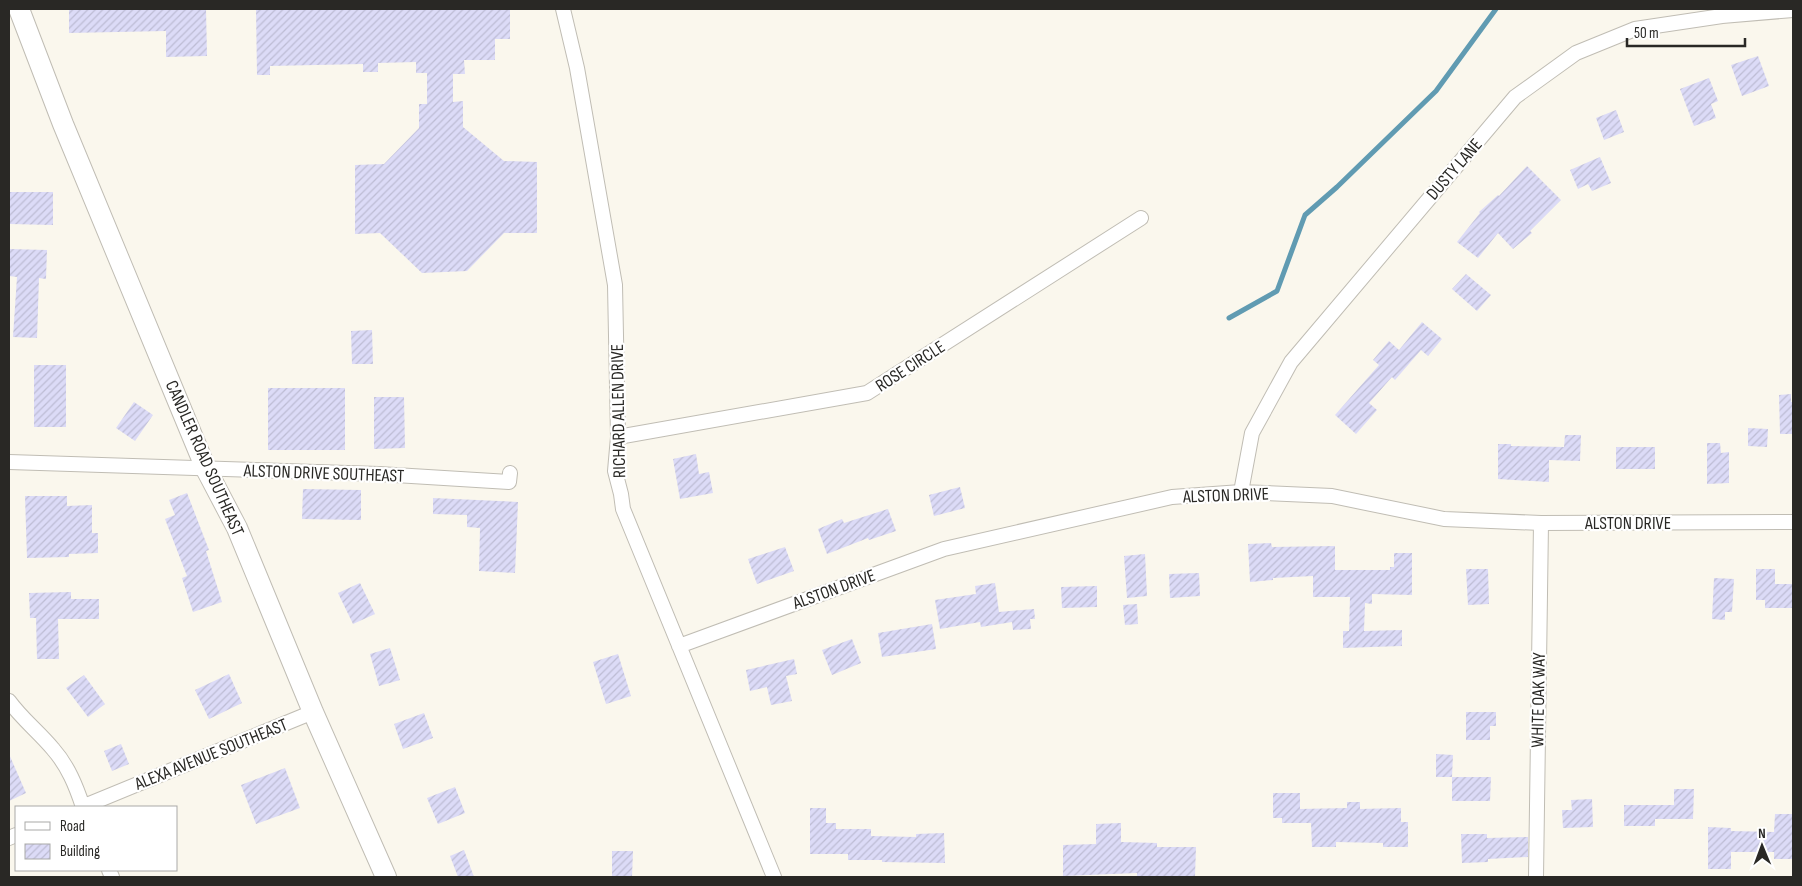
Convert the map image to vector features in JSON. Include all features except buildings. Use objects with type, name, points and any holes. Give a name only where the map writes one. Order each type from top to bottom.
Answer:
[{"type":"main road","name":"CANDLER ROAD SOUTHEAST","points":[[19,9],[63,124],[206,469],[237,528],[313,712],[386,877]]},
{"type":"street","name":"RICHARD ALLEN DRIVE","points":[[563,9],[577,68],[615,284],[618,437],[615,471],[623,509],[774,877]]},
{"type":"street","name":"DUSTY LANE","points":[[1241,492],[1252,433],[1291,362],[1515,97],[1576,53],[1635,29],[1722,16],[1793,10]]},
{"type":"street","name":"ROSE CIRCLE","points":[[618,437],[867,393],[1141,218]]},
{"type":"street","name":"ALSTON DRIVE SOUTHEAST","points":[[9,462],[379,474],[510,482],[510,473]]},
{"type":"street","name":"ALSTON DRIVE","points":[[679,646],[944,549],[1172,497],[1241,492],[1332,496],[1444,519],[1541,523],[1793,522]]},
{"type":"street","name":"WHITE OAK WAY","points":[[1536,877],[1541,523]]},
{"type":"street","points":[[9,701],[19,715],[54,750],[76,787],[82,806]]},
{"type":"street","name":"ALEXA AVENUE SOUTHEAST","points":[[84,806],[313,712]]},
{"type":"waterway","points":[[1229,318],[1277,291],[1305,215],[1337,187],[1436,91],[1496,9]]}]
